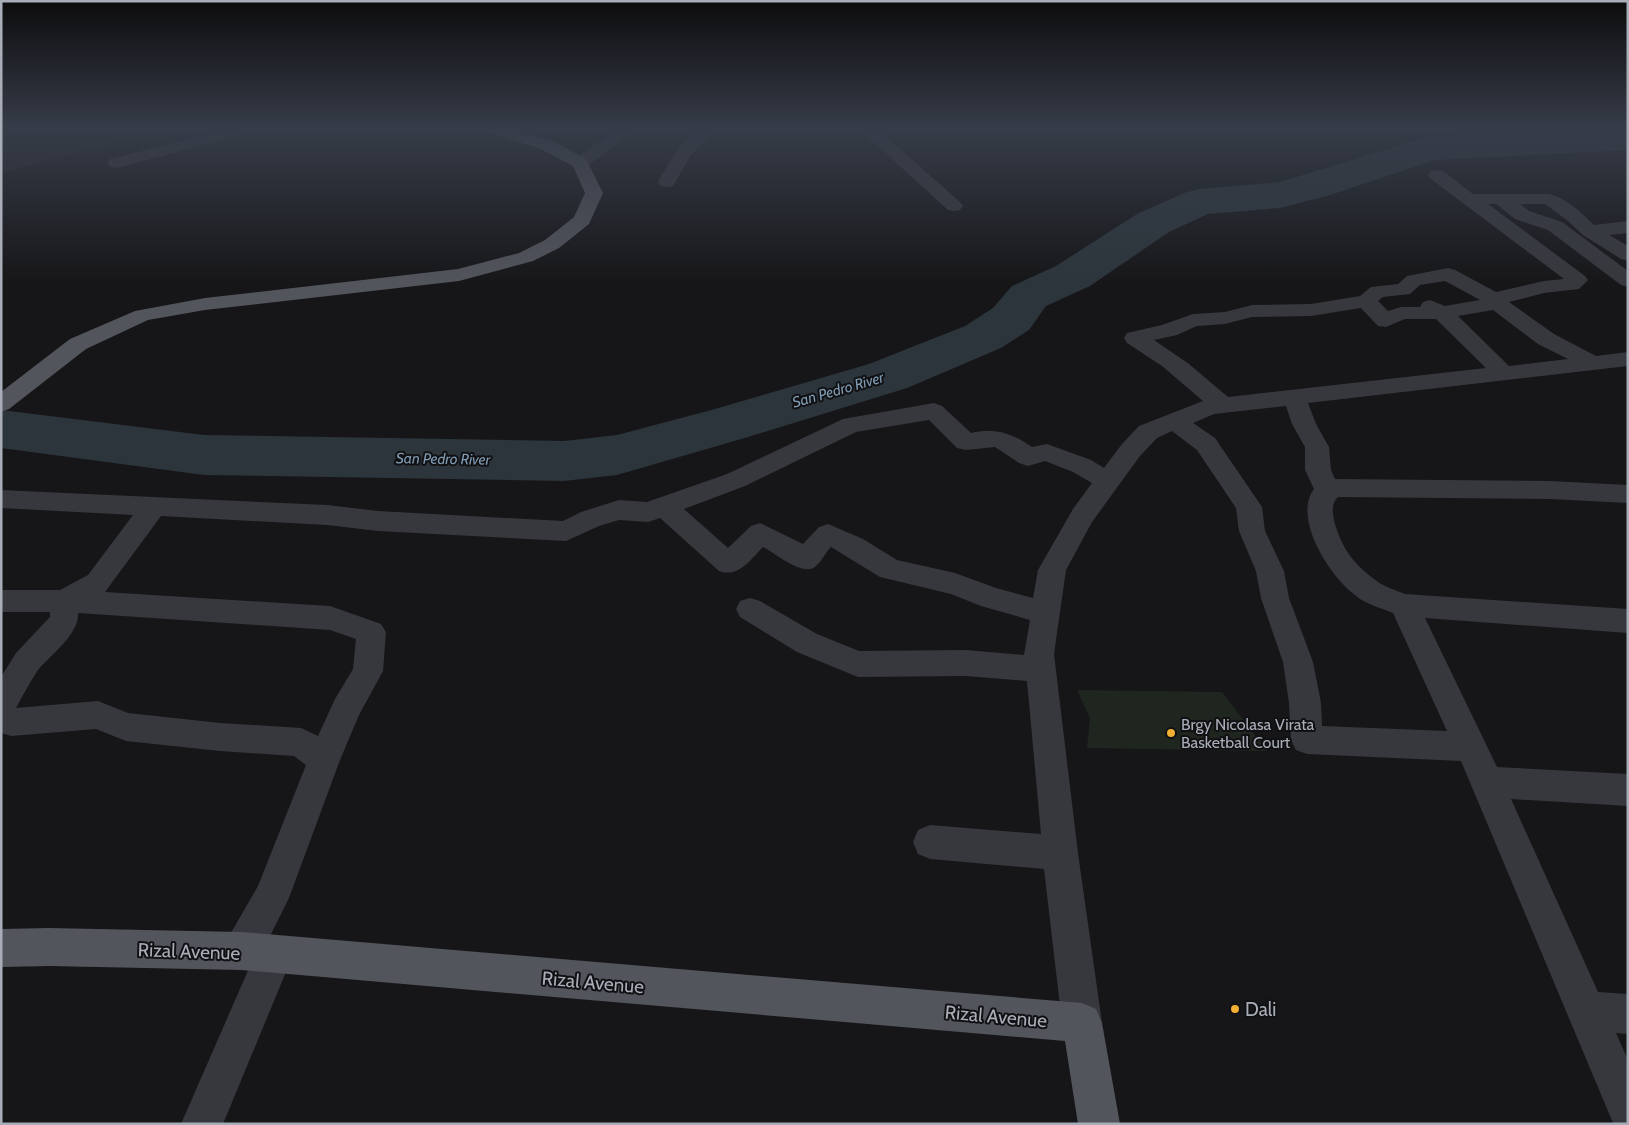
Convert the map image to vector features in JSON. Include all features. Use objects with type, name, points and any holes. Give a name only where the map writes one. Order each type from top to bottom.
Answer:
[{"type":"main road","points":[[1,404],[78,344],[142,315],[205,304],[459,275],[526,257],[552,244],[582,220],[594,193],[587,180]]},
{"type":"main road","name":"Rizal Avenue","points":[[1,948],[257,953],[1082,1023]]},
{"type":"main road","points":[[1082,1023],[1099,1124]]},
{"type":"street","points":[[924,180],[954,206]]},
{"type":"street","points":[[1366,301],[1386,321],[1401,313],[1442,313],[1496,303],[1502,296],[1544,287],[1572,285],[1578,280],[1443,180]]},
{"type":"street","points":[[1468,198],[1549,199],[1575,217],[1590,231],[1628,256]]},
{"type":"street","points":[[1501,199],[1522,215],[1555,226],[1628,282]]},
{"type":"street","points":[[1590,231],[1628,227]]},
{"type":"street","points":[[1570,275],[1601,268],[1628,282]]},
{"type":"street","points":[[1402,290],[1414,280],[1448,274],[1485,294],[1546,339],[1593,363]]},
{"type":"street","points":[[1628,289],[1617,289],[1628,299]]},
{"type":"street","points":[[1223,406],[1184,371],[1155,349],[1135,338],[1168,330],[1193,320],[1225,318],[1252,312],[1311,310],[1366,301],[1378,291],[1402,290],[1442,313],[1504,374]]},
{"type":"street","points":[[1082,1023],[1060,853],[1039,654],[1052,570],[1082,516],[1131,450],[1148,432],[1210,407],[1628,359]]},
{"type":"street","points":[[1295,398],[1304,424],[1317,447],[1318,470],[1328,491]]},
{"type":"street","points":[[1,498],[327,515],[378,521],[566,531],[590,519],[619,510],[648,512],[736,480],[774,460],[852,425],[934,411],[966,442],[990,437],[1008,442],[1028,457],[1047,452],[1082,466],[1108,481]]},
{"type":"street","points":[[1175,422],[1206,444],[1249,506],[1252,531],[1270,571],[1275,598],[1298,662],[1305,703],[1307,740],[1472,747]]},
{"type":"street","points":[[1628,494],[1550,490],[1338,488],[1328,491],[1322,497],[1318,509],[1322,526],[1340,563],[1366,588],[1404,605],[1628,621]]},
{"type":"street","points":[[64,601],[98,583],[154,506]]},
{"type":"street","points":[[664,506],[729,564],[760,533],[806,560],[817,544],[828,534],[853,546],[890,569],[955,584],[991,598],[1045,612]]},
{"type":"street","points":[[1,601],[64,601],[330,618],[372,632],[368,671],[346,709],[324,760],[271,898],[257,953],[202,1124]]},
{"type":"street","points":[[64,601],[64,621],[27,662],[3,719],[98,715],[126,727],[220,737],[301,742],[324,760]]},
{"type":"street","points":[[1404,605],[1472,747],[1628,1108]]},
{"type":"street","points":[[750,610],[807,643],[858,664],[966,663],[1040,668]]},
{"type":"street","points":[[1487,782],[1628,790]]},
{"type":"street","points":[[930,842],[1060,853]]},
{"type":"street","points":[[1585,1011],[1628,1014]]},
{"type":"shaded area","name":"Brgy Nicolasa Virata Basketball Court","points":[[1077,690],[1222,692],[1267,751],[1087,748],[1090,718]]},
{"type":"waterway","name":"San Pedro River","points":[[1,429],[204,455],[564,461],[617,455],[888,376],[983,337],[1011,319],[1029,296],[1073,276],[1153,223],[1199,202],[1280,195],[1335,180]]},
{"type":"place","name":"Brgy Nicolasa Virata Basketball Court","points":[[1171,733]]},
{"type":"place","name":"Dali","points":[[1235,1009]]}]
